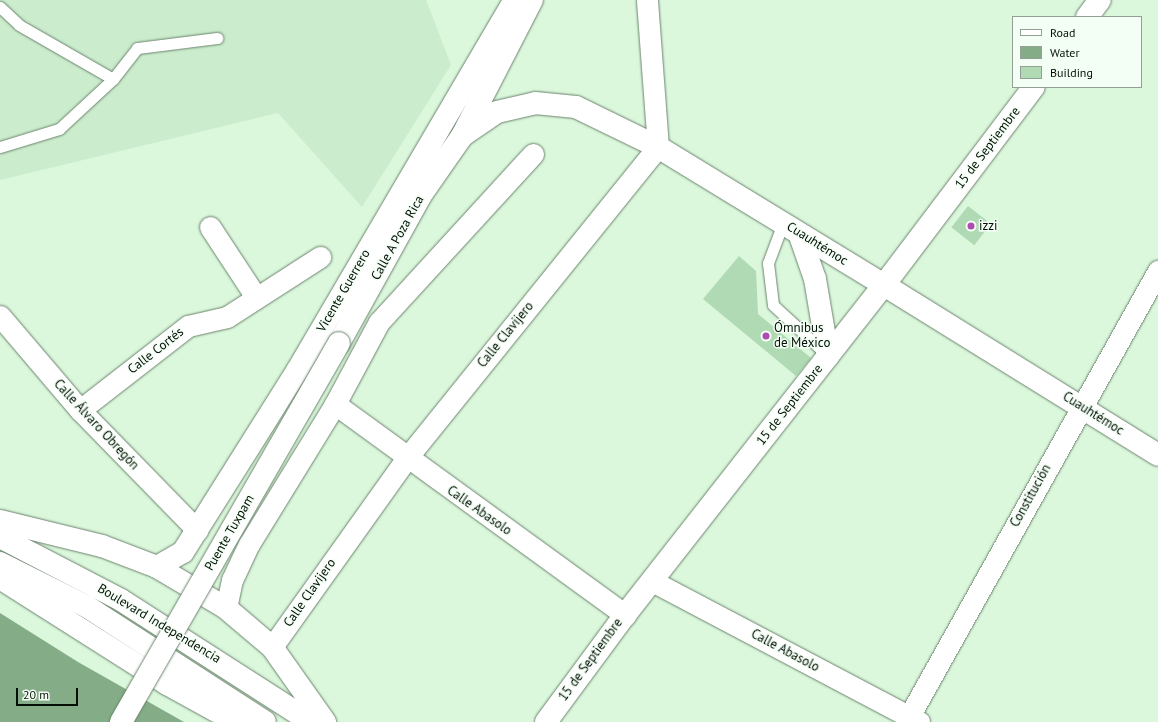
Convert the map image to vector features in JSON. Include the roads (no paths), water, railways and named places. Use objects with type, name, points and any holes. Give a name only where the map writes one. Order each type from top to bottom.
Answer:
[{"type":"main road","name":"Vicente Guerrero","points":[[157,567],[183,552],[297,372],[515,0]]},
{"type":"main road","points":[[462,136],[532,0]]},
{"type":"main road","points":[[1089,16],[1100,0]]},
{"type":"main road","name":"15 de Septiembre","points":[[546,722],[625,614],[884,284],[1033,88]]},
{"type":"main road","name":"Cuauhtémoc","points":[[462,136],[497,112],[535,103],[576,107],[658,147],[884,284],[1158,455]]},
{"type":"main road","name":"Calle A Poza Rica","points":[[339,343],[421,195],[462,136]]},
{"type":"main road","points":[[791,229],[815,279],[828,356]]},
{"type":"main road","name":"Puente Tuxpam","points":[[121,722],[339,343]]},
{"type":"main road","points":[[0,521],[102,546],[157,567],[226,608],[272,647],[325,722]]},
{"type":"main road","name":"Boulevard Independencia","points":[[0,537],[121,600],[312,722]]},
{"type":"main road","name":"Boulevard Independencia","points":[[0,563],[86,606],[265,722]]},
{"type":"main road","points":[[0,578],[167,684],[236,722]]},
{"type":"street","points":[[647,0],[658,147]]},
{"type":"street","name":"Calle Clavijero","points":[[272,647],[406,459],[658,147]]},
{"type":"street","points":[[226,608],[232,580],[250,544],[335,404],[379,322],[533,154]]},
{"type":"street","points":[[210,226],[256,297]]},
{"type":"street","name":"Calle Cortés","points":[[80,410],[188,326],[227,317],[320,257]]},
{"type":"street","name":"Constitución","points":[[911,720],[1080,406],[1158,272]]},
{"type":"street","name":"Calle Álvaro Obregón","points":[[0,316],[80,410],[197,530]]},
{"type":"street","name":"Calle Abasolo","points":[[335,404],[406,459],[625,614]]},
{"type":"street","name":"Calle Abasolo","points":[[652,581],[911,720]]},
{"type":"lane","points":[[0,7],[19,25],[113,79]]},
{"type":"lane","points":[[0,147],[59,129],[113,79],[137,48],[216,38]]},
{"type":"lane","points":[[791,229],[768,263],[773,305],[828,356]]},
{"type":"water","points":[[0,613],[78,662],[184,722],[0,722]]},
{"type":"place","name":"izzi","points":[[971,226]]},
{"type":"place","name":"Ómnibus de México","points":[[766,336]]}]
